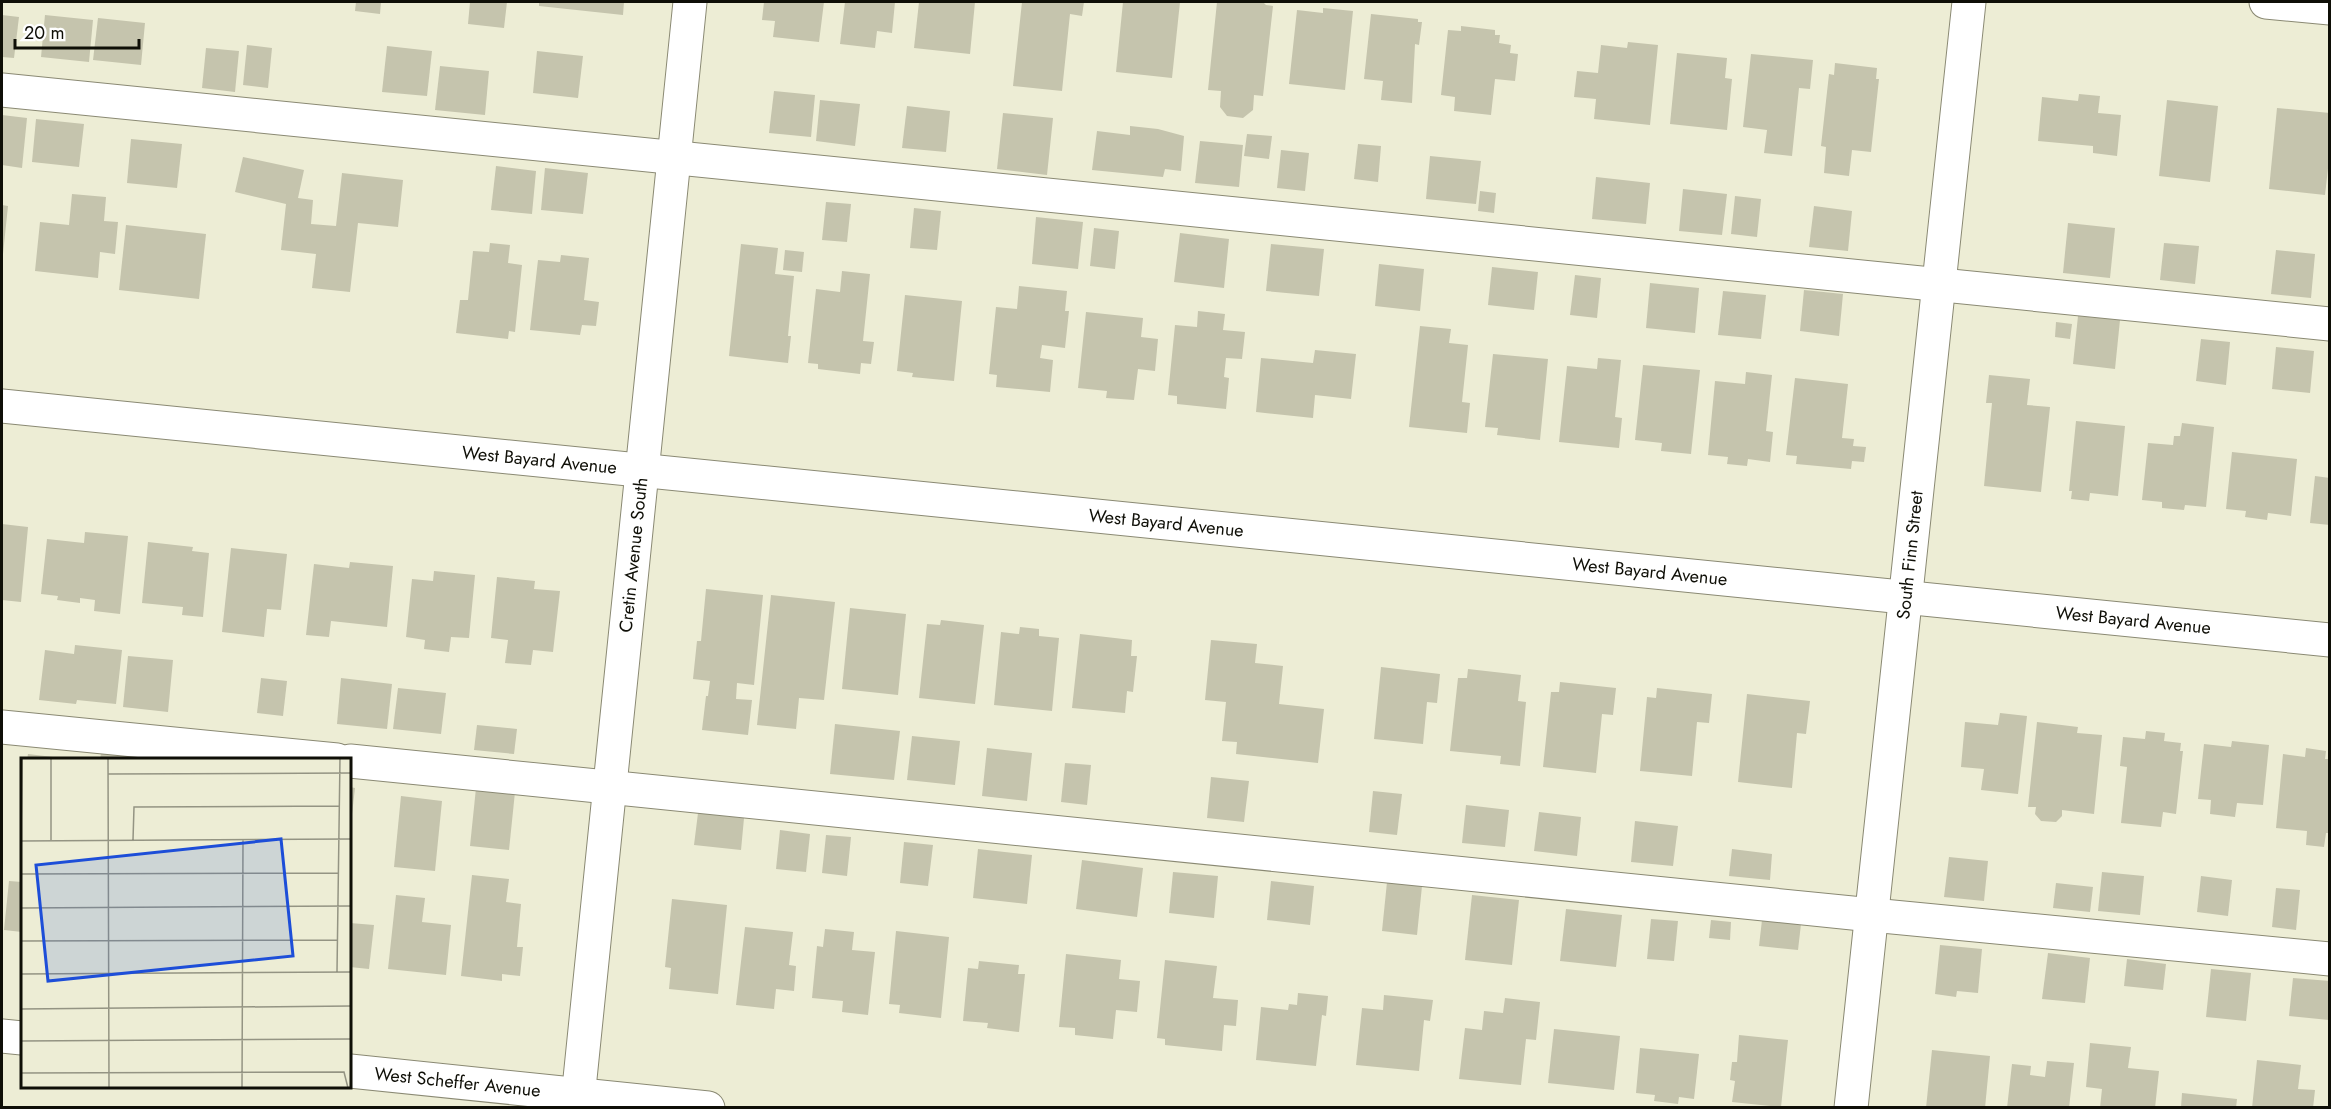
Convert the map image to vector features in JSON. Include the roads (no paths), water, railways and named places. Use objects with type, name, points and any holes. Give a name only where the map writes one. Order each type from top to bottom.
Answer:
[{"type":"street","name":"Cretin Avenue South","points":[[578,1101],[690,2]]},
{"type":"street","name":"South Finn Street","points":[[1851,1107],[1969,2]]},
{"type":"street","points":[[2266,2],[2330,8]]},
{"type":"street","points":[[2,90],[2330,324]]},
{"type":"street","name":"West Bayard Avenue","points":[[2,406],[2330,640]]},
{"type":"street","points":[[2,726],[327,758]]},
{"type":"street","points":[[351,761],[2330,959]]},
{"type":"street","points":[[2,1036],[21,1038]]},
{"type":"street","name":"West Scheffer Avenue","points":[[351,1071],[578,1101],[708,1107]]}]
